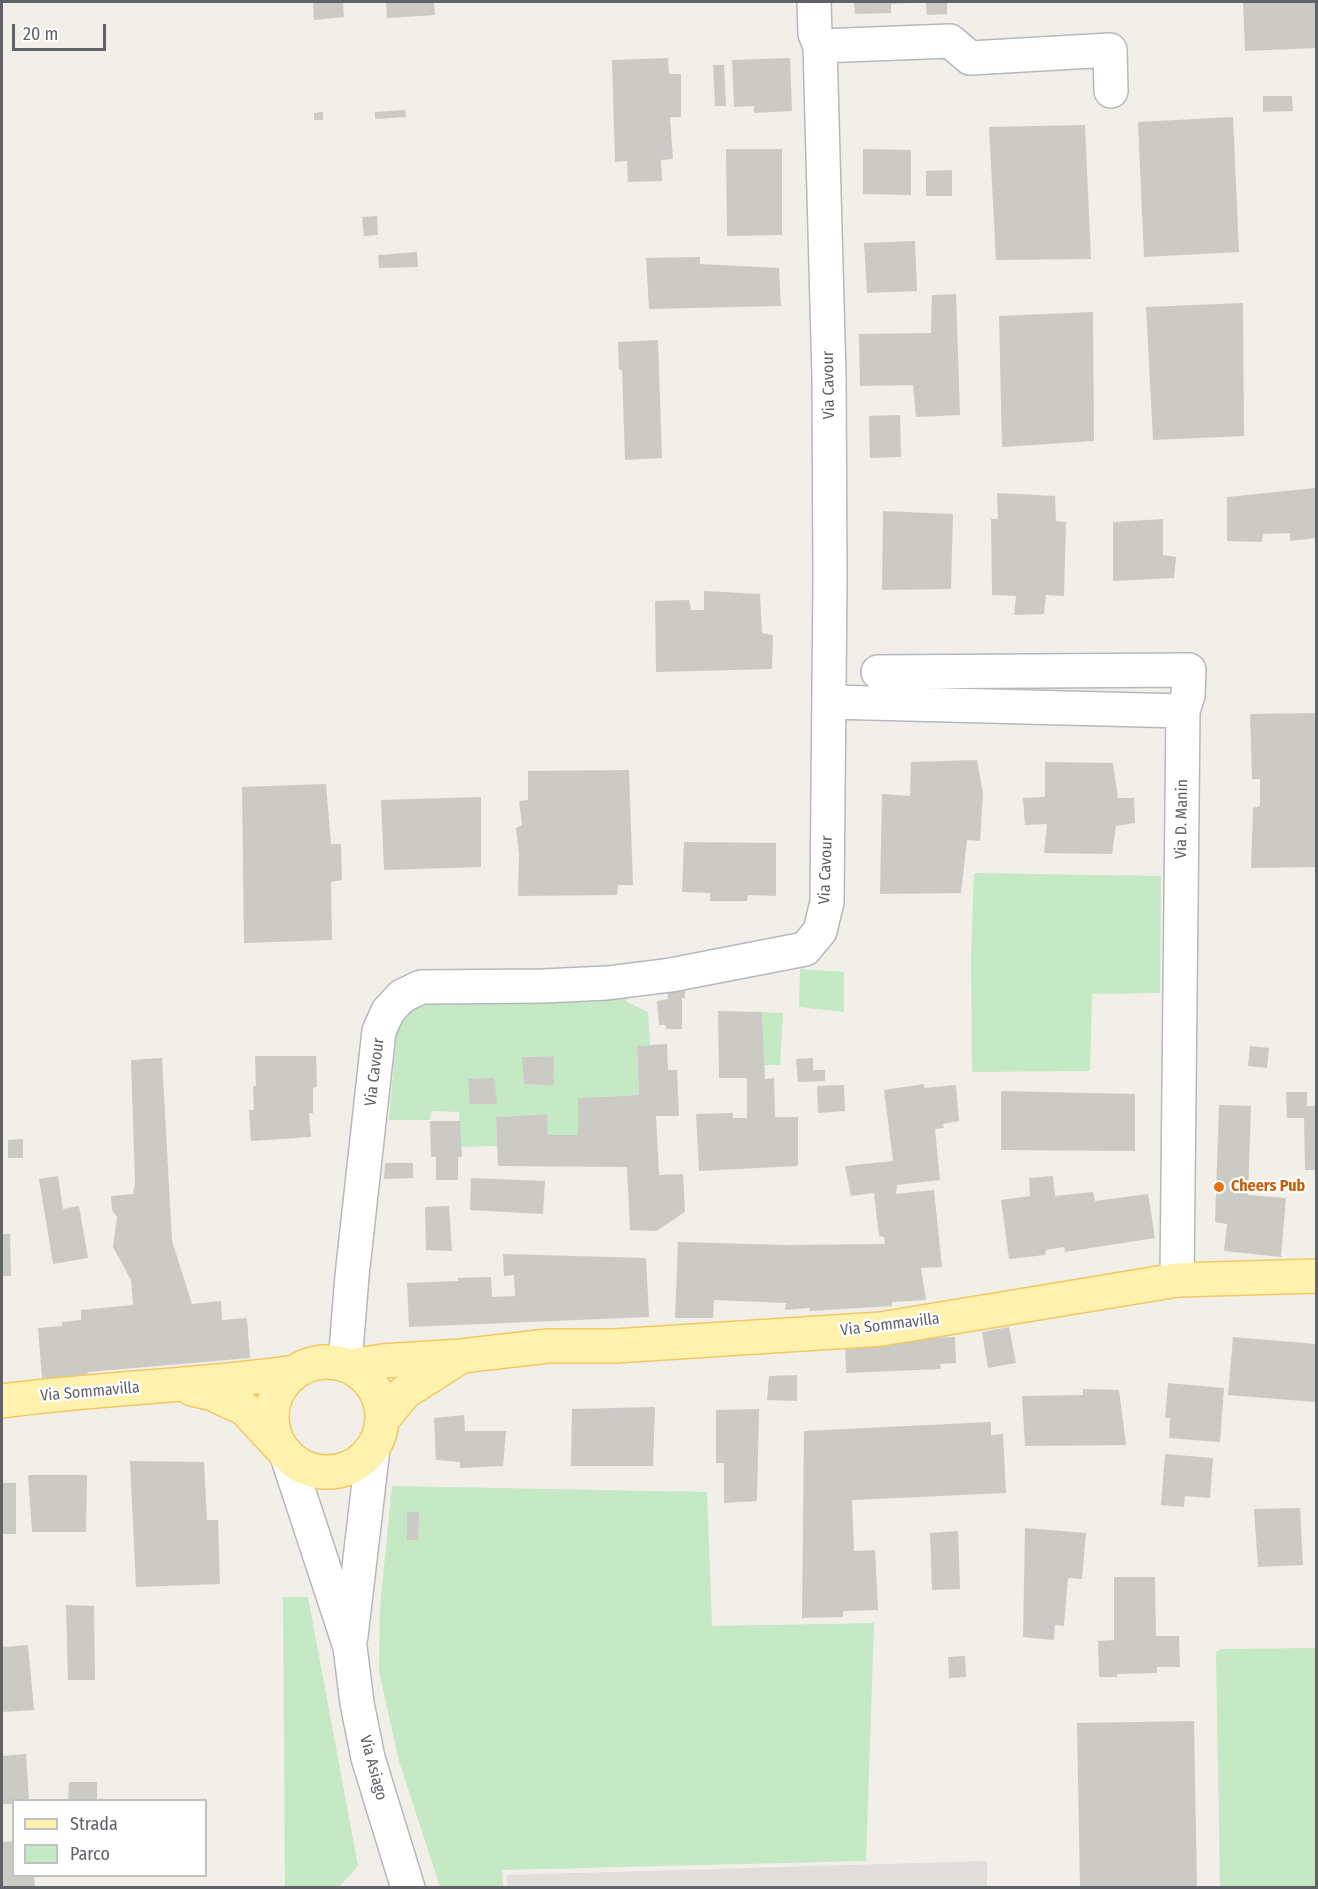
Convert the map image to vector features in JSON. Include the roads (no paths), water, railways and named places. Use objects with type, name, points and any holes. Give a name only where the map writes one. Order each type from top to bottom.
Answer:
[{"type":"main road","name":"Via Sommavilla","points":[[2,1401],[46,1395],[236,1380],[295,1372],[318,1362],[347,1365],[548,1346],[615,1346],[881,1329],[1177,1280],[1317,1276]]},
{"type":"main road","name":"Via Sommavilla","points":[[178,1385],[213,1394],[245,1409],[297,1464],[308,1469],[332,1472],[355,1465],[405,1392],[461,1356]]},
{"type":"main road","points":[[347,1365],[368,1379],[375,1388],[379,1398],[378,1434]]},
{"type":"main road","points":[[284,1452],[273,1428],[273,1407],[280,1387],[295,1372]]},
{"type":"street","name":"Via Cavour","points":[[347,1365],[352,1276],[380,1031],[388,1011],[402,996],[421,987],[607,983],[671,975],[805,949],[820,931],[827,902],[830,702],[829,376],[820,46],[815,34],[814,2]]},
{"type":"street","points":[[820,46],[950,40],[970,58],[1110,50],[1111,91]]},
{"type":"street","name":"Via D. Manin","points":[[878,672],[1189,670],[1188,695],[1183,711],[1177,1280]]},
{"type":"street","points":[[830,702],[1183,711]]},
{"type":"street","name":"Via Asiago","points":[[350,1647],[378,1434]]},
{"type":"street","name":"Via Asiago","points":[[284,1452],[350,1647],[357,1703],[368,1758],[408,1887]]},
{"type":"place","name":"Cheers Pub","points":[[1219,1187]]}]
